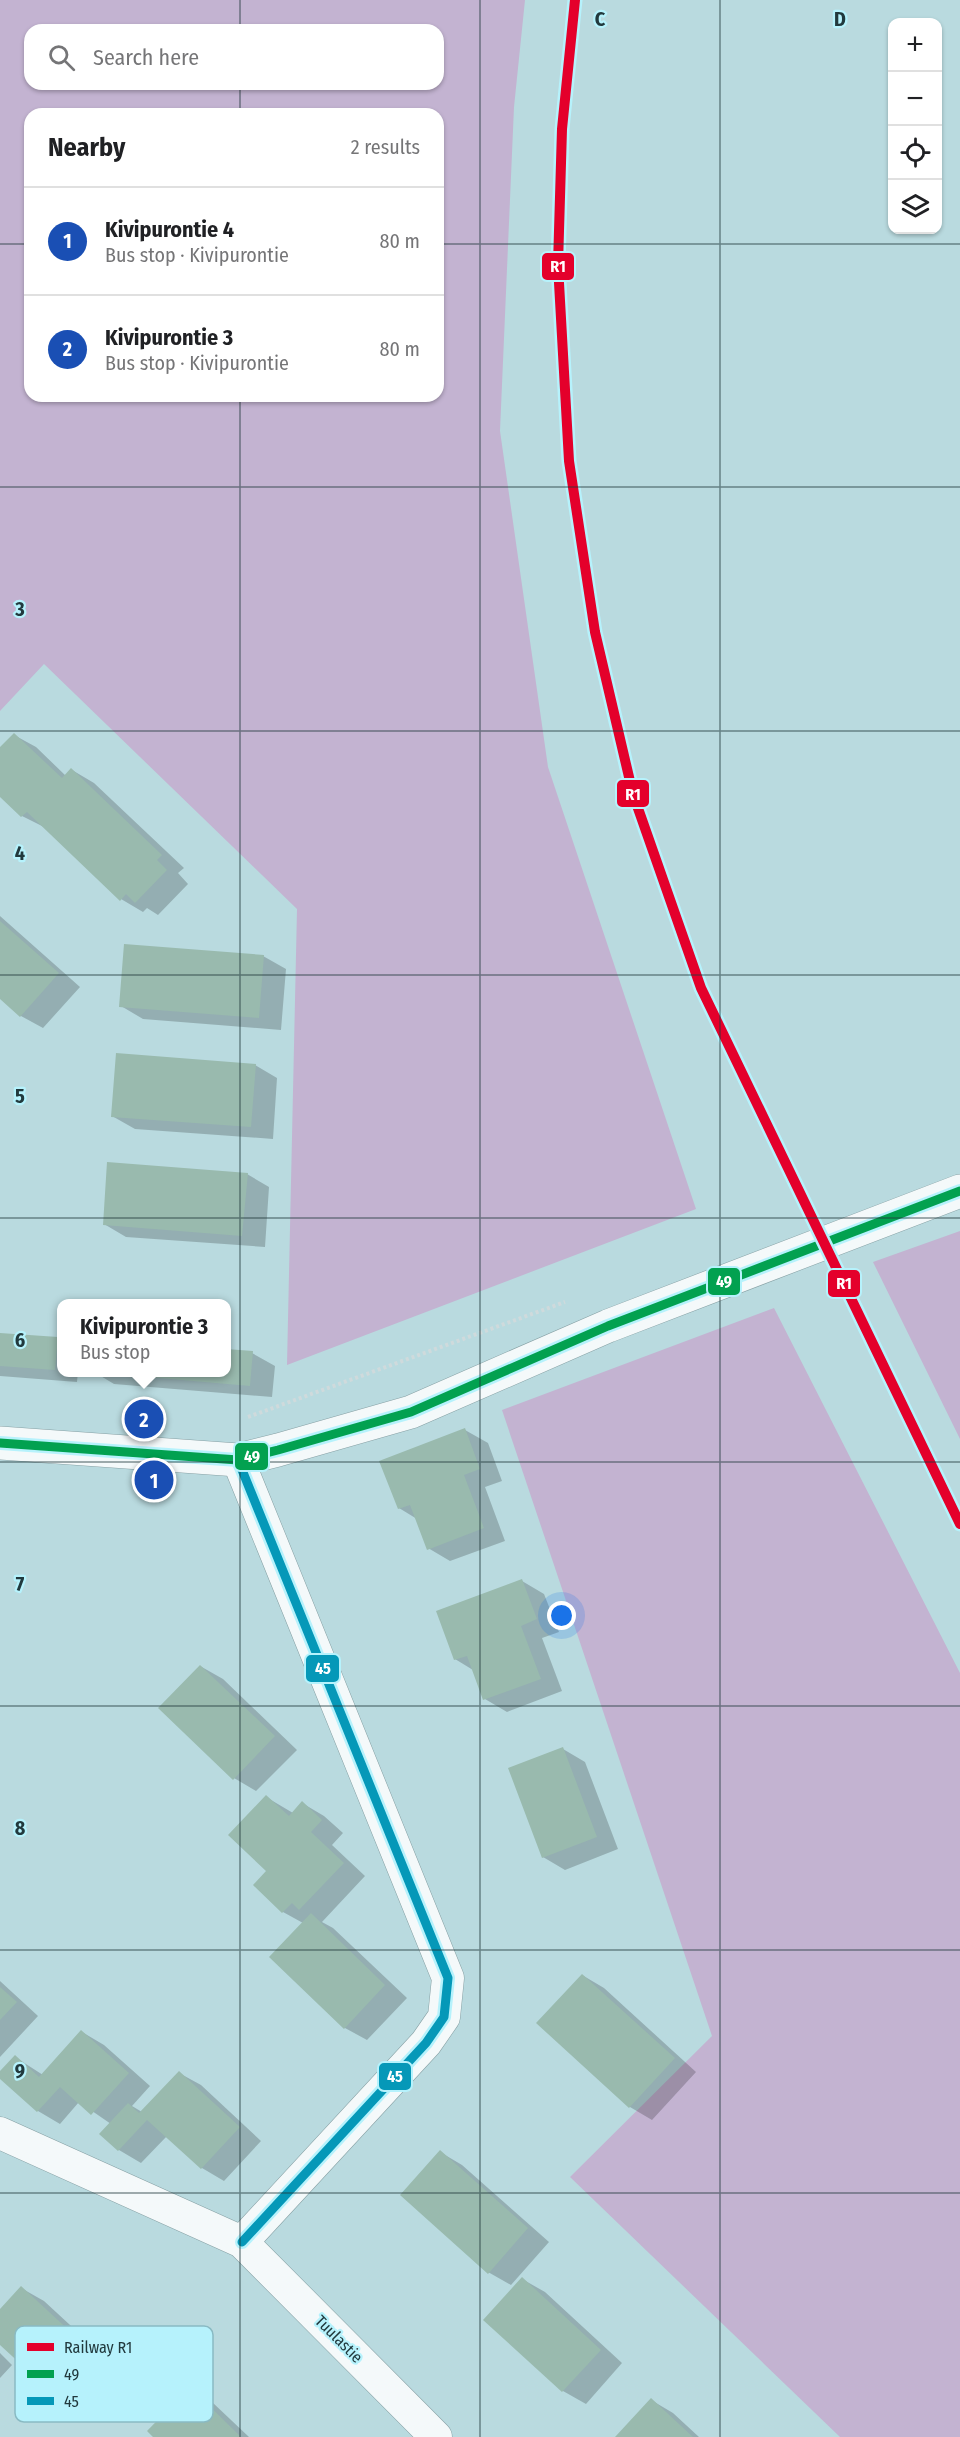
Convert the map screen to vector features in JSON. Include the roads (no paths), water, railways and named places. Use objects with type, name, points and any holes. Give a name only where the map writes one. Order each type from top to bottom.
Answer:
[{"type":"street","points":[[0,1443],[238,1460],[411,1412],[608,1326],[960,1191]]},
{"type":"street","points":[[238,1460],[448,1978],[444,2017],[426,2043],[242,2242]]},
{"type":"street","name":"Tuulastie","points":[[0,2133],[242,2242],[436,2437]]},
{"type":"rail line","name":"R1","points":[[575,0],[562,129],[558,265],[569,461],[595,632],[633,794],[701,988],[960,1524]]},
{"type":"place","name":"Kivipurontie 3","points":[[144,1419]]},
{"type":"place","name":"Kivipurontie 4","points":[[154,1480]]}]
